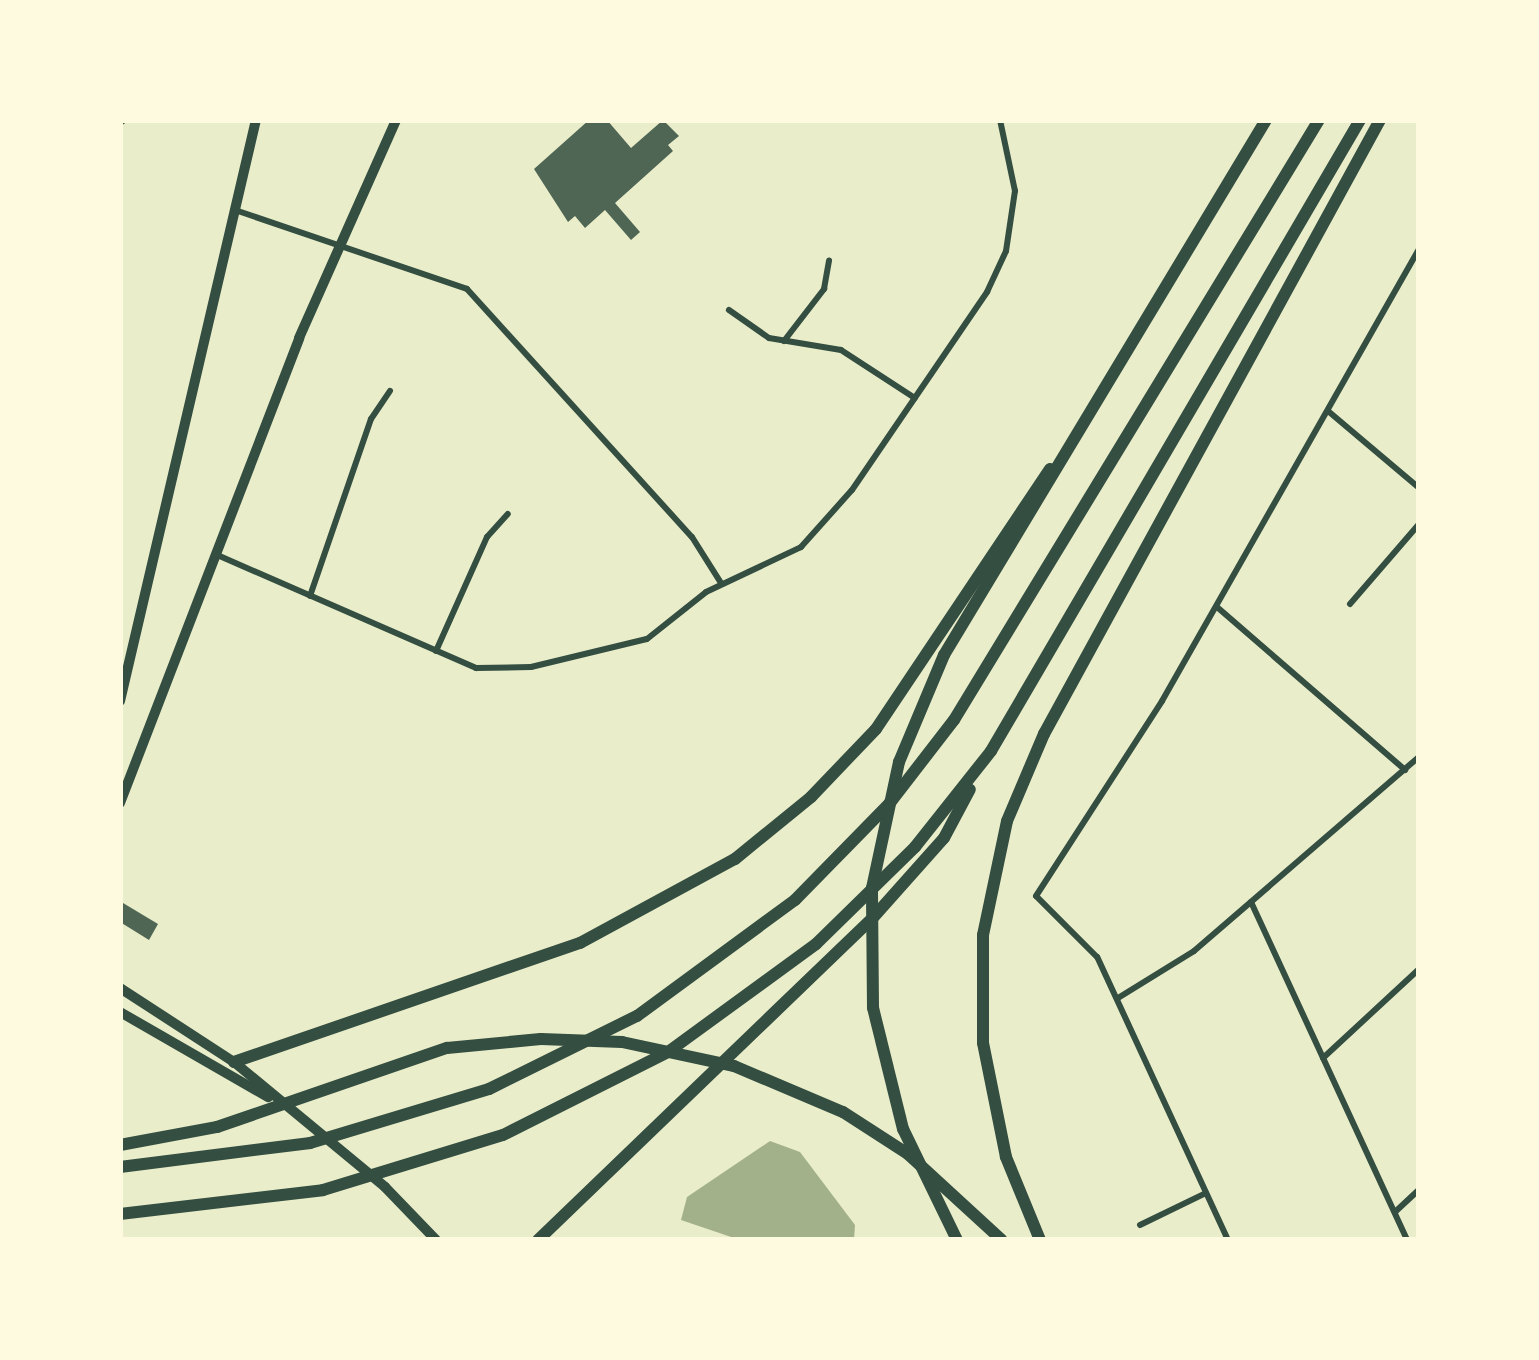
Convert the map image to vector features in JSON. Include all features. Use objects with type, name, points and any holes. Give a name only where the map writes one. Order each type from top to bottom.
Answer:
[{"type":"highway","points":[[957,1240],[938,1209],[888,1087],[868,938],[880,838],[909,728],[1266,120]]},
{"type":"highway","points":[[120,1167],[272,1151],[386,1124],[509,1081],[663,999],[831,866],[954,721],[1319,120]]},
{"type":"highway","points":[[538,1240],[830,961],[944,838],[1360,120]]},
{"type":"highway","points":[[1040,1240],[1006,1157],[983,1043],[983,935],[1007,821],[1044,734],[1380,120]]},
{"type":"highway","points":[[234,1062],[580,943],[735,859],[812,797],[875,729],[1019,506],[1077,436]]},
{"type":"highway","points":[[120,1214],[323,1190],[425,1163],[615,1082],[731,1011],[827,934],[915,847],[991,751]]},
{"type":"highway","points":[[120,1145],[217,1127],[328,1084],[433,1052],[519,1040],[601,1040],[699,1055],[769,1078],[869,1127],[1002,1240]]},
{"type":"main road","points":[[120,701],[151,594],[232,209],[256,120]]},
{"type":"main road","points":[[120,803],[215,554],[396,120]]},
{"type":"main road","points":[[120,988],[234,1062],[436,1240]]},
{"type":"main road","points":[[120,1012],[292,1111]]},
{"type":"street","points":[[215,554],[476,668],[511,670],[634,643],[721,584],[774,567],[802,547],[915,398],[1006,251],[1015,191],[1000,120]]},
{"type":"street","points":[[232,209],[456,283],[488,305],[692,537],[721,584]]},
{"type":"street","points":[[1228,1240],[1088,942],[1036,896],[1217,607],[1419,249]]},
{"type":"street","points":[[784,341],[824,289],[829,260]]},
{"type":"street","points":[[1410,265],[1419,273]]},
{"type":"street","points":[[729,310],[784,341],[841,350],[915,398]]},
{"type":"street","points":[[310,596],[371,419],[390,391]]},
{"type":"street","points":[[1328,411],[1419,488]]},
{"type":"street","points":[[436,651],[487,537],[508,514]]},
{"type":"street","points":[[1350,604],[1419,524]]},
{"type":"street","points":[[1217,607],[1405,770]]},
{"type":"street","points":[[1117,999],[1176,965],[1419,757]]},
{"type":"street","points":[[1251,902],[1407,1240]]},
{"type":"street","points":[[1322,1058],[1419,968]]},
{"type":"street","points":[[1395,1213],[1419,1190]]},
{"type":"street","points":[[1140,1225],[1206,1192]]},
{"type":"shaded area","points":[[770,1141],[800,1152],[855,1225],[854,1240],[740,1240],[681,1220],[687,1197]]},
{"type":"building","points":[[589,120],[607,120],[631,148],[663,120],[679,136],[668,145],[673,151],[615,203],[640,232],[631,240],[605,210],[585,228],[575,216],[568,222],[534,169]]},
{"type":"building","points":[[123,903],[158,924],[149,940],[120,922]]}]
